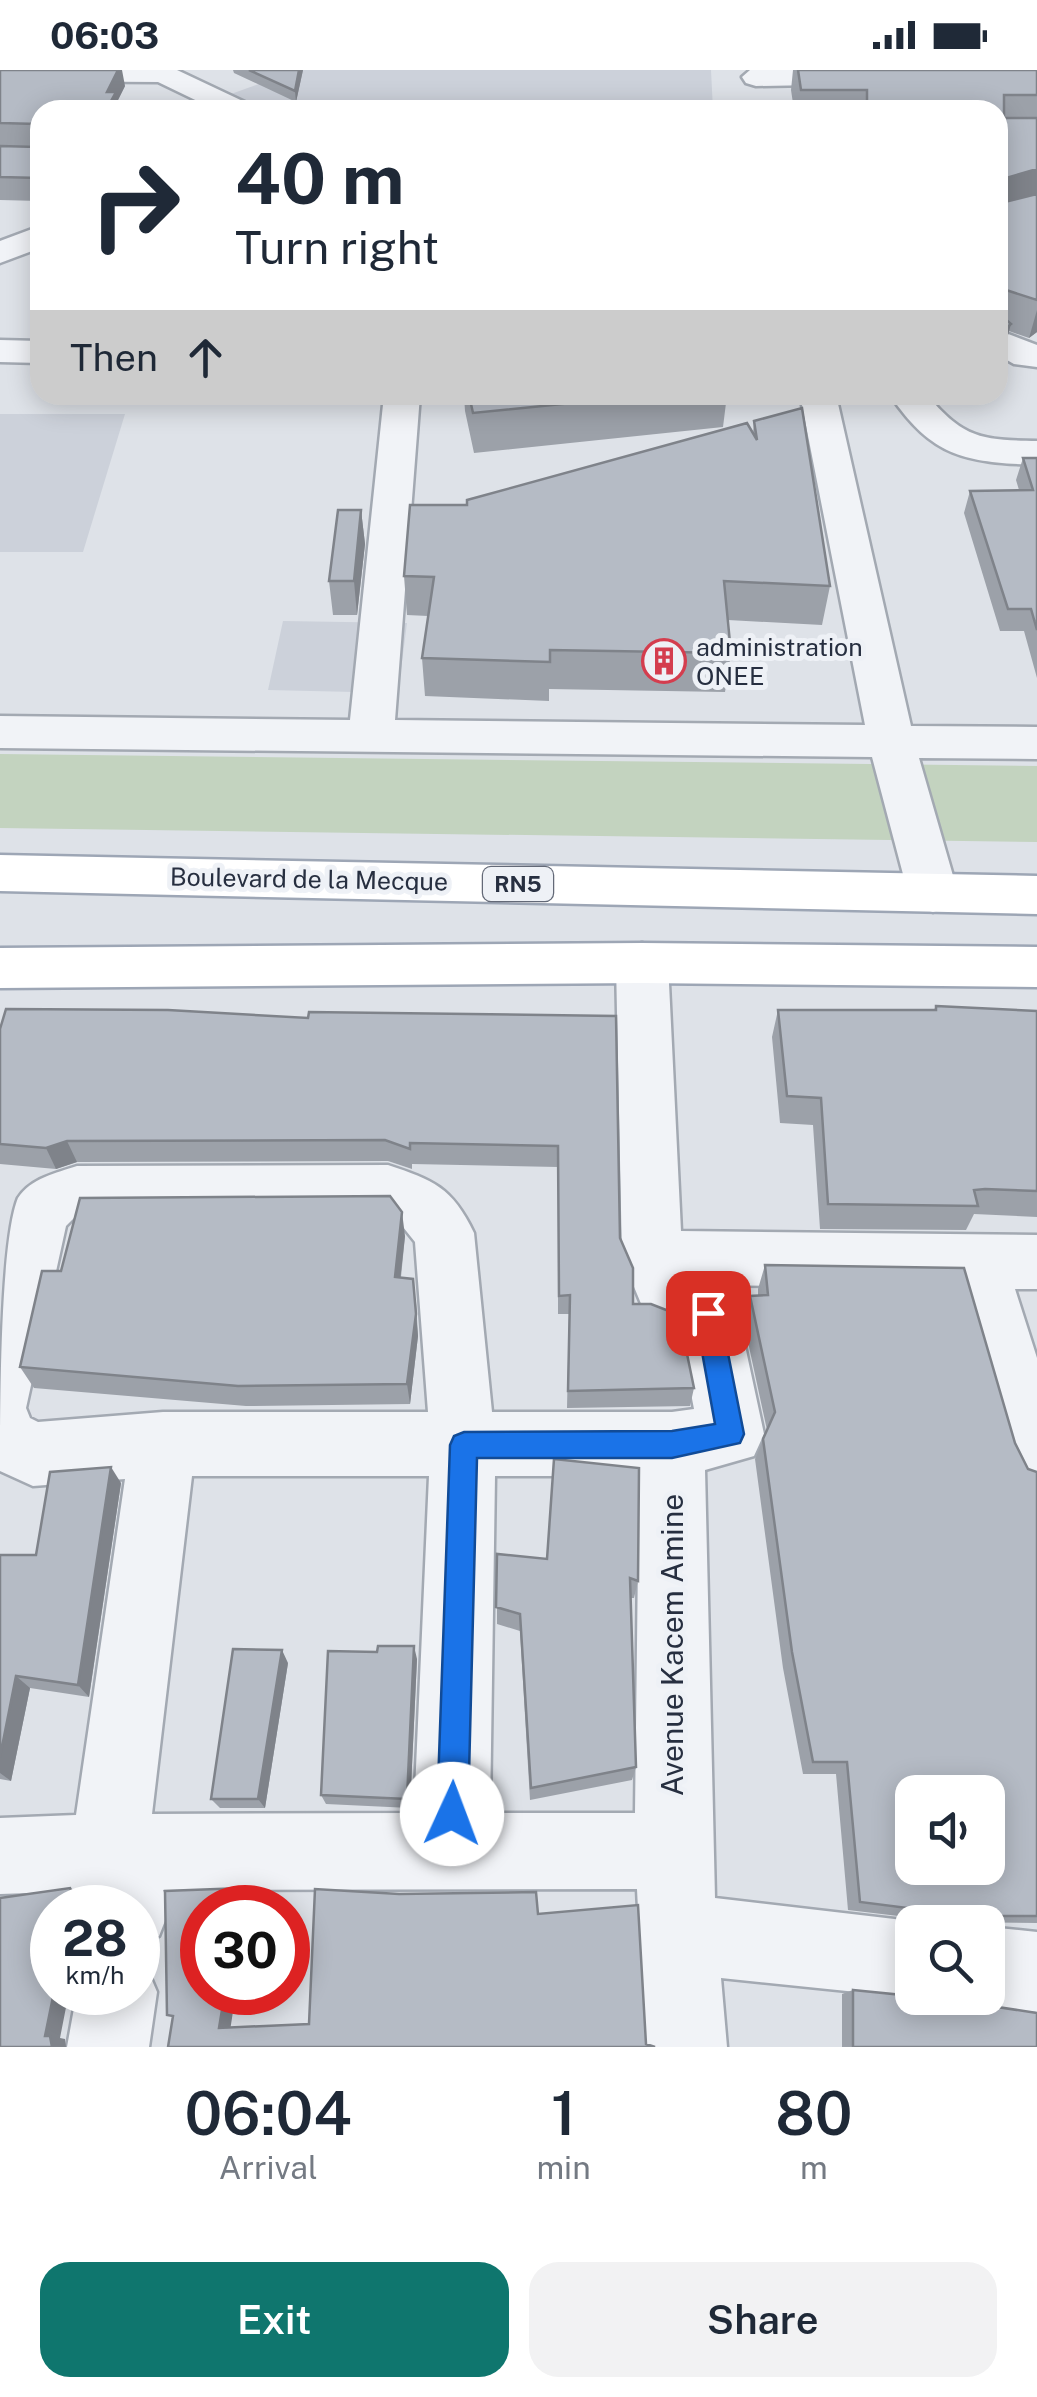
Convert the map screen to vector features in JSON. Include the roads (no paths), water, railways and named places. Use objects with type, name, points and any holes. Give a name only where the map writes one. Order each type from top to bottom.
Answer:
[{"type":"main road","name":"Boulevard de la Mecque","points":[[0,872],[1037,895]]},
{"type":"main road","points":[[0,968],[642,963],[1037,967]]},
{"type":"street","points":[[12,72],[158,72],[201,100],[232,77]]},
{"type":"street","points":[[760,100],[756,73],[901,76]]},
{"type":"street","points":[[0,253],[30,240]]},
{"type":"street","points":[[1008,346],[1027,356],[1037,356]]},
{"type":"street","points":[[0,352],[30,352]]},
{"type":"street","points":[[371,736],[401,405]]},
{"type":"street","points":[[820,405],[891,740],[932,892]]},
{"type":"street","points":[[916,405],[936,431],[952,443],[981,450],[1037,453]]},
{"type":"street","points":[[0,732],[1037,742]]},
{"type":"street","points":[[0,1423],[7,1440],[33,1454],[163,1444],[672,1444],[731,1434],[708,1313],[670,1298],[652,1258],[642,963]]},
{"type":"street","points":[[0,1395],[16,1256],[39,1215],[53,1200],[77,1191],[388,1190],[415,1199],[444,1234],[464,1445],[451,1851]]},
{"type":"street","points":[[652,1258],[1037,1262]]},
{"type":"street","points":[[976,1261],[1037,1462]]},
{"type":"street","points":[[120,1880],[163,1444]]},
{"type":"street","name":"Avenue Kacem Amine","points":[[672,1444],[673,1851],[686,2047]]},
{"type":"street","points":[[0,1856],[120,1880],[451,1851],[673,1851]]},
{"type":"street","points":[[680,1934],[895,1957]]},
{"type":"street","points":[[1005,1969],[1037,1972]]},
{"type":"street","points":[[108,2047],[113,2015]]},
{"type":"place","name":"administration ONEE","points":[[664,661]]}]
